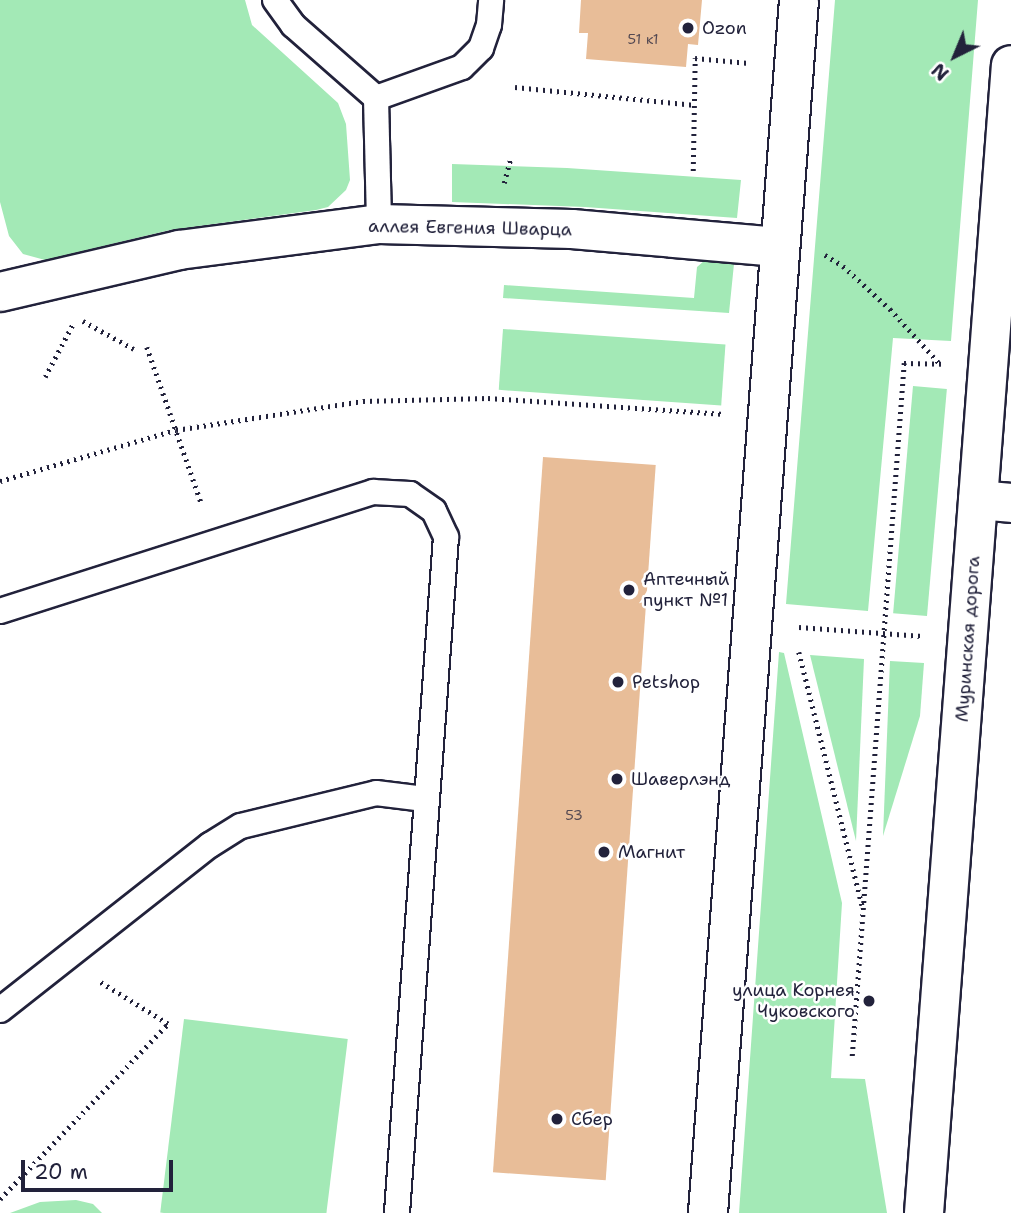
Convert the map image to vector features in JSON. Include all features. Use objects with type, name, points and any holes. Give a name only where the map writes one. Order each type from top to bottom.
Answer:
[{"type":"street","points":[[708,1213],[779,236],[799,0]]},
{"type":"street","name":"Муринская дорога","points":[[924,1213],[995,501],[1011,65]]},
{"type":"street","name":"аллея Евгения Шварца","points":[[0,292],[179,250],[379,224],[779,236]]},
{"type":"lane","points":[[275,0],[293,25],[376,98],[379,224]]},
{"type":"lane","points":[[376,98],[462,67],[481,48],[489,25],[491,0]]},
{"type":"lane","points":[[0,611],[373,492],[410,494],[435,511],[446,537],[397,1213]]},
{"type":"lane","points":[[3,1003],[210,845],[241,826],[376,793],[425,799]]},
{"type":"path","points":[[693,171],[695,58],[759,64]]},
{"type":"path","points":[[515,87],[695,105]]},
{"type":"path","points":[[779,236],[843,267],[890,309],[941,364]]},
{"type":"path","points":[[46,377],[76,317],[134,349]]},
{"type":"path","points":[[147,347],[215,542]]},
{"type":"path","points":[[852,1056],[904,363],[948,365]]},
{"type":"path","points":[[0,481],[176,430],[363,401],[488,398],[732,414]]},
{"type":"path","points":[[792,626],[932,637]]},
{"type":"path","points":[[796,640],[863,909]]},
{"type":"path","points":[[0,1199],[168,1024],[93,978]]},
{"type":"green space","points":[[0,0],[245,0],[252,25],[338,103],[346,124],[350,180],[346,190],[328,207],[316,210],[170,230],[45,260],[23,254],[9,236],[0,202]]},
{"type":"green space","points":[[835,0],[978,0],[951,341],[893,338],[868,611],[786,604]]},
{"type":"green space","points":[[452,164],[567,168],[741,180],[737,218],[585,207],[452,202]]},
{"type":"green space","points":[[704,261],[734,264],[729,313],[503,298],[504,285],[694,298],[697,267]]},
{"type":"green space","points":[[503,329],[725,345],[721,405],[499,390]]},
{"type":"green space","points":[[913,386],[947,389],[927,616],[893,613]]},
{"type":"green space","points":[[779,652],[784,653],[842,903],[831,1078],[865,1079],[887,1213],[739,1213]]},
{"type":"green space","points":[[810,655],[864,659],[856,841]]},
{"type":"green space","points":[[890,661],[924,663],[920,716],[883,836]]},
{"type":"green space","points":[[184,1019],[348,1039],[326,1213],[160,1213]]},
{"type":"green space","points":[[76,1200],[93,1204],[102,1213],[10,1213],[40,1202]]},
{"type":"building","points":[[581,0],[702,0],[698,45],[688,44],[686,67],[586,59],[588,33],[579,33]]},
{"type":"building","points":[[543,457],[656,465],[606,1180],[493,1172]]},
{"type":"place","name":"Ozon","points":[[688,28]]},
{"type":"place","name":"Аптечный пункт №1","points":[[629,590]]},
{"type":"place","name":"Petshop","points":[[618,682]]},
{"type":"place","name":"Шаверлэнд","points":[[617,779]]},
{"type":"place","name":"Магнит","points":[[604,852]]},
{"type":"place","name":"улица Корнея Чуковского","points":[[869,1001]]},
{"type":"place","name":"Сбер","points":[[557,1119]]}]
